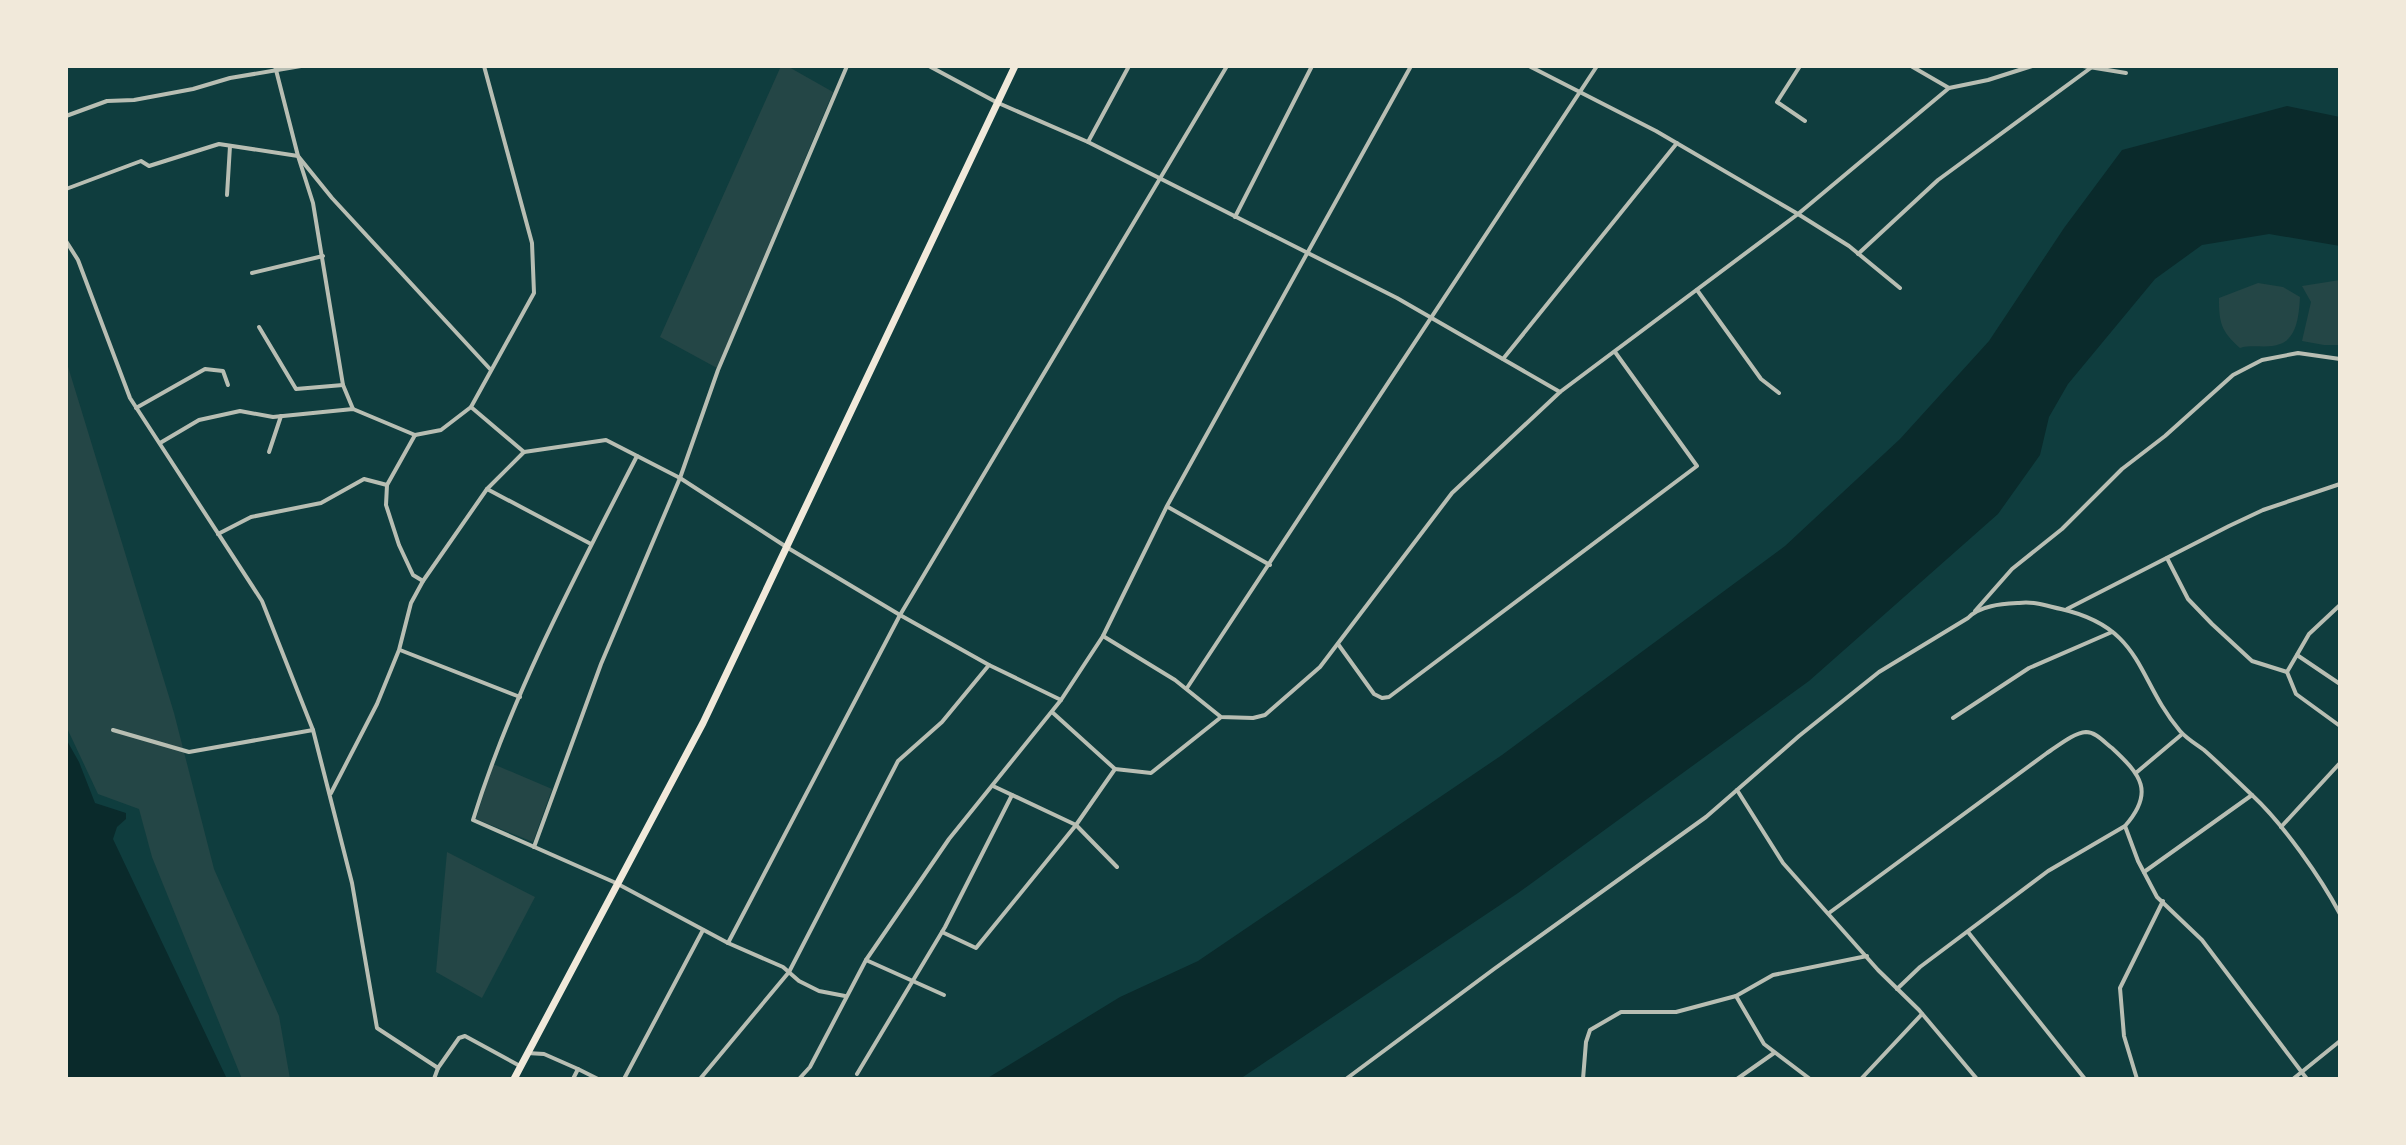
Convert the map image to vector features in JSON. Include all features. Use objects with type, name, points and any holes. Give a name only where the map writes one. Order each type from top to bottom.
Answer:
[{"type":"main road","points":[[514,1079],[703,723],[1015,66]]},
{"type":"street","points":[[66,116],[107,101],[134,100],[276,68],[301,66]]},
{"type":"street","points":[[160,443],[199,420],[240,411],[281,416],[353,409],[415,435],[441,430],[471,407],[534,293],[532,243],[484,66]]},
{"type":"street","points":[[534,847],[601,664],[680,478],[718,370],[847,66]]},
{"type":"street","points":[[929,66],[996,102],[1088,142],[1308,252],[1430,317],[1560,392]]},
{"type":"street","points":[[1088,142],[1129,66]]},
{"type":"street","points":[[728,943],[900,615],[1227,66]]},
{"type":"street","points":[[1235,217],[1312,66]]},
{"type":"street","points":[[799,1079],[810,1067],[866,960],[949,839],[1052,712],[1103,636],[1167,506],[1411,66]]},
{"type":"street","points":[[1529,66],[1677,143],[1798,214],[1858,254],[1900,288]]},
{"type":"street","points":[[1187,688],[1597,66]]},
{"type":"street","points":[[1800,66],[1777,102],[1805,121]]},
{"type":"street","points":[[1911,66],[1949,88]]},
{"type":"street","points":[[1103,636],[1187,688],[1221,717],[1253,718],[1265,715],[1320,667],[1452,493],[1560,392],[1798,214],[1949,88],[2032,66]]},
{"type":"street","points":[[2083,66],[2126,73]]},
{"type":"street","points":[[1858,254],[1938,180],[2092,67]]},
{"type":"street","points":[[276,68],[313,203],[343,385],[353,409]]},
{"type":"street","points":[[1503,359],[1677,143]]},
{"type":"street","points":[[66,189],[141,161],[149,166],[219,144],[298,156],[332,198],[490,369]]},
{"type":"street","points":[[227,195],[230,146]]},
{"type":"street","points":[[66,241],[78,260],[130,398],[262,601],[313,730],[352,883],[377,1028],[438,1068]]},
{"type":"street","points":[[252,273],[323,256]]},
{"type":"street","points":[[1697,290],[1761,379],[1779,393]]},
{"type":"street","points":[[259,327],[296,389],[343,385]]},
{"type":"street","points":[[1338,644],[1374,694],[1389,697],[1697,466],[1615,352]]},
{"type":"street","points":[[1346,1079],[1706,817],[1879,672],[1968,618],[2012,569],[2062,529],[2122,469],[2165,436],[2233,375],[2262,360],[2298,353],[2339,358],[2340,367]]},
{"type":"street","points":[[136,408],[205,369],[223,371],[228,385]]},
{"type":"street","points":[[471,407],[524,452]]},
{"type":"street","points":[[269,452],[281,416]]},
{"type":"street","points":[[415,435],[387,485],[386,505],[413,575],[423,581]]},
{"type":"street","points":[[330,795],[377,704],[399,650],[411,603],[487,489],[524,452],[606,440],[680,478],[900,615],[989,665],[1061,700]]},
{"type":"street","points":[[637,456],[591,544],[520,697],[490,764],[473,820],[616,883],[728,943],[783,967],[799,981],[819,991],[845,996]]},
{"type":"street","points":[[218,534],[251,517],[321,503],[364,479],[387,485]]},
{"type":"street","points":[[2065,610],[2196,541],[2263,510],[2340,484]]},
{"type":"street","points":[[487,489],[591,544]]},
{"type":"street","points":[[1167,506],[1270,565]]},
{"type":"street","points":[[2167,558],[2188,599],[2212,624],[2252,661],[2287,672]]},
{"type":"street","points":[[1973,612],[2032,601],[2084,616],[2113,632],[2129,647],[2165,712],[2182,734],[2252,795],[2281,827],[2325,887],[2340,914]]},
{"type":"street","points":[[2287,672],[2309,634],[2340,605]]},
{"type":"street","points":[[1953,718],[2029,668],[2113,632]]},
{"type":"street","points":[[399,650],[520,697]]},
{"type":"street","points":[[2297,655],[2340,684]]},
{"type":"street","points":[[700,1079],[789,972],[898,761],[942,722],[989,665]]},
{"type":"street","points":[[2287,672],[2296,694],[2340,726]]},
{"type":"street","points":[[1052,712],[1115,769],[1151,773],[1221,717]]},
{"type":"street","points":[[113,730],[189,752],[313,730]]},
{"type":"street","points":[[1829,913],[2047,753],[2078,734],[2090,732],[2098,736],[2137,772],[2142,798],[2134,816],[2125,826],[2048,871],[1920,967],[1897,989]]},
{"type":"street","points":[[2137,772],[2182,734]]},
{"type":"street","points":[[2281,827],[2340,763]]},
{"type":"street","points":[[942,932],[976,948],[1076,825],[1115,769]]},
{"type":"street","points":[[993,786],[1076,825],[1117,867]]},
{"type":"street","points":[[1737,790],[1783,863],[1922,1014],[1977,1079]]},
{"type":"street","points":[[857,1074],[942,932],[1012,795]]},
{"type":"street","points":[[2144,872],[2252,795]]},
{"type":"street","points":[[2125,826],[2157,897],[2202,940],[2307,1079]]},
{"type":"street","points":[[2137,1079],[2124,1036],[2120,988],[2163,901]]},
{"type":"street","points":[[624,1079],[703,930]]},
{"type":"street","points":[[1968,932],[2085,1079]]},
{"type":"street","points":[[1583,1079],[1590,1030],[1621,1012],[1676,1012],[1736,996],[1773,975],[1867,956]]},
{"type":"street","points":[[866,960],[944,995]]},
{"type":"street","points":[[1736,996],[1764,1044],[1810,1079]]},
{"type":"street","points":[[1862,1079],[1922,1014]]},
{"type":"street","points":[[434,1079],[459,1038],[465,1036],[520,1066]]},
{"type":"street","points":[[2293,1079],[2340,1041]]},
{"type":"street","points":[[1737,1079],[1775,1052]]},
{"type":"street","points":[[527,1053],[544,1054],[598,1079]]},
{"type":"street","points":[[573,1079],[578,1069]]},
{"type":"shaded area","points":[[781,66],[787,66],[833,92],[717,368],[660,337]]},
{"type":"shaded area","points":[[2287,106],[2340,117],[2340,246],[2269,234],[2202,245],[2155,279],[2068,384],[2049,417],[2040,455],[1998,514],[1809,681],[1518,893],[1240,1079],[986,1079],[1120,997],[1198,961],[1502,755],[1785,546],[1900,439],[1989,341],[2064,228],[2122,150]]},
{"type":"shaded area","points":[[2340,280],[2340,345],[2302,341],[2311,302],[2302,286]]},
{"type":"shaded area","points":[[2258,283],[2283,287],[2300,297],[2296,324],[2291,336],[2280,344],[2240,348],[2222,326],[2219,298]]},
{"type":"shaded area","points":[[66,360],[174,713],[214,869],[279,1016],[290,1079],[242,1079],[152,857],[139,809],[98,794],[66,726]]},
{"type":"shaded area","points":[[66,739],[95,803],[126,813],[126,819],[117,827],[113,839],[227,1079],[68,1079]]},
{"type":"shaded area","points":[[493,764],[552,789],[533,842],[476,819]]},
{"type":"shaded area","points":[[447,852],[535,897],[482,998],[436,972]]}]
